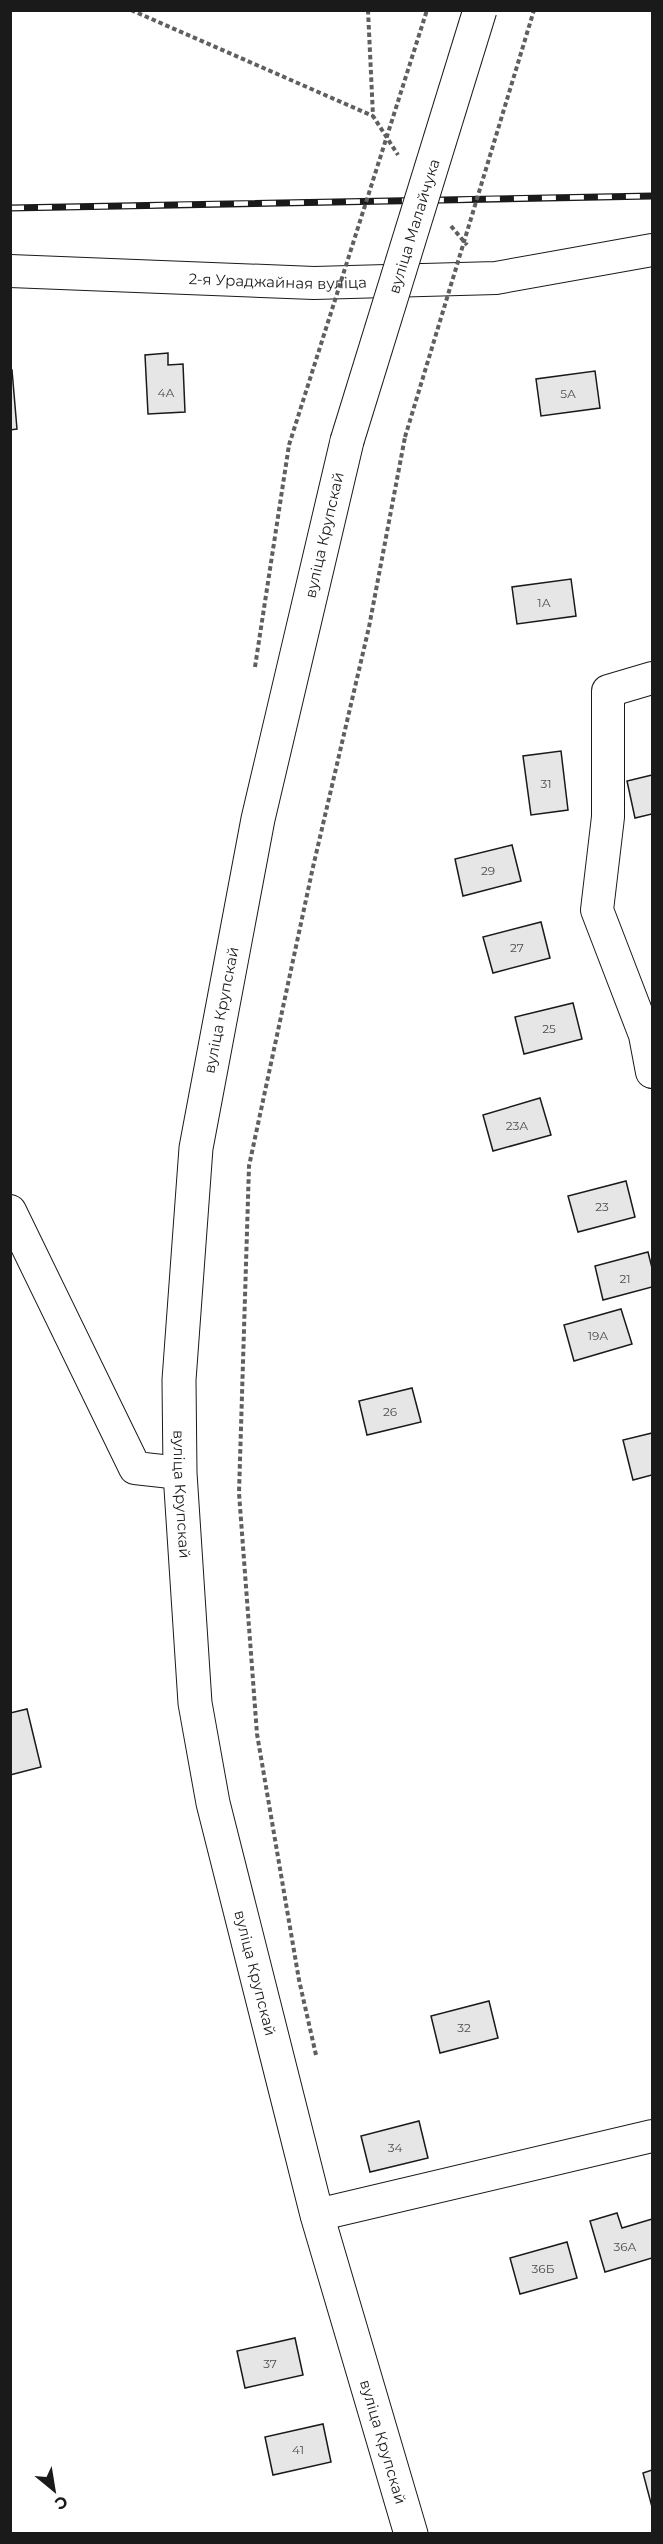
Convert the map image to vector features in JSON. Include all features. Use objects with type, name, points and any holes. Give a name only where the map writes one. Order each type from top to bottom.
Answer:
[{"type":"main road","name":"вуліца Малайчука","points":[[346,441],[480,10]]},
{"type":"main road","name":"вуліца Крупскай","points":[[346,441],[258,819],[196,1148],[179,1380],[180,1473],[195,1703],[213,1803],[317,2215],[411,2534]]},
{"type":"street","name":"2-я Ураджайная вуліца","points":[[10,271],[314,283],[496,278],[652,250]]},
{"type":"street","points":[[652,678],[608,691],[608,818],[597,910],[649,1034],[652,1071]]},
{"type":"street","points":[[10,1211],[135,1468],[180,1473]]},
{"type":"street","points":[[317,2215],[652,2136]]},
{"type":"path","points":[[131,10],[373,116]]},
{"type":"path","points":[[253,679],[289,446],[427,10]]},
{"type":"path","points":[[317,2060],[299,1980],[257,1734],[239,1493],[249,1166],[311,878],[369,627],[405,437],[534,10]]},
{"type":"building","points":[[168,353],[168,365],[183,364],[185,412],[148,414],[145,355]]},
{"type":"building","points":[[10,370],[12,370],[17,429],[10,430]]},
{"type":"building","points":[[595,371],[600,408],[541,416],[536,379]]},
{"type":"building","points":[[571,579],[576,616],[517,624],[512,587]]},
{"type":"building","points":[[561,751],[568,810],[531,815],[523,756]]},
{"type":"building","points":[[652,775],[652,814],[635,818],[627,781]]},
{"type":"building","points":[[512,845],[521,881],[463,896],[455,859]]},
{"type":"building","points":[[541,922],[550,958],[493,973],[483,937]]},
{"type":"building","points":[[573,1003],[582,1039],[524,1054],[515,1017]]},
{"type":"building","points":[[540,1098],[551,1135],[493,1151],[483,1115]]},
{"type":"building","points":[[626,1181],[635,1217],[578,1232],[568,1196]]},
{"type":"building","points":[[648,1252],[652,1268],[652,1287],[603,1300],[595,1266]]},
{"type":"building","points":[[621,1309],[632,1344],[574,1361],[564,1325]]},
{"type":"building","points":[[412,1388],[421,1422],[367,1435],[359,1401]]},
{"type":"building","points":[[652,1433],[652,1475],[633,1480],[623,1440]]},
{"type":"building","points":[[27,1709],[41,1767],[10,1775],[10,1713]]},
{"type":"building","points":[[489,2001],[498,2038],[440,2053],[431,2016]]},
{"type":"building","points":[[419,2121],[428,2158],[370,2172],[361,2136]]},
{"type":"building","points":[[617,2213],[622,2228],[652,2219],[652,2258],[605,2272],[590,2221]]},
{"type":"building","points":[[567,2242],[577,2278],[520,2294],[510,2258]]},
{"type":"building","points":[[295,2338],[303,2375],[245,2388],[237,2351]]},
{"type":"building","points":[[323,2424],[331,2462],[273,2475],[265,2437]]},
{"type":"building","points":[[652,2470],[652,2507],[643,2473]]},
{"type":"railway","points":[[10,208],[652,196]]}]
